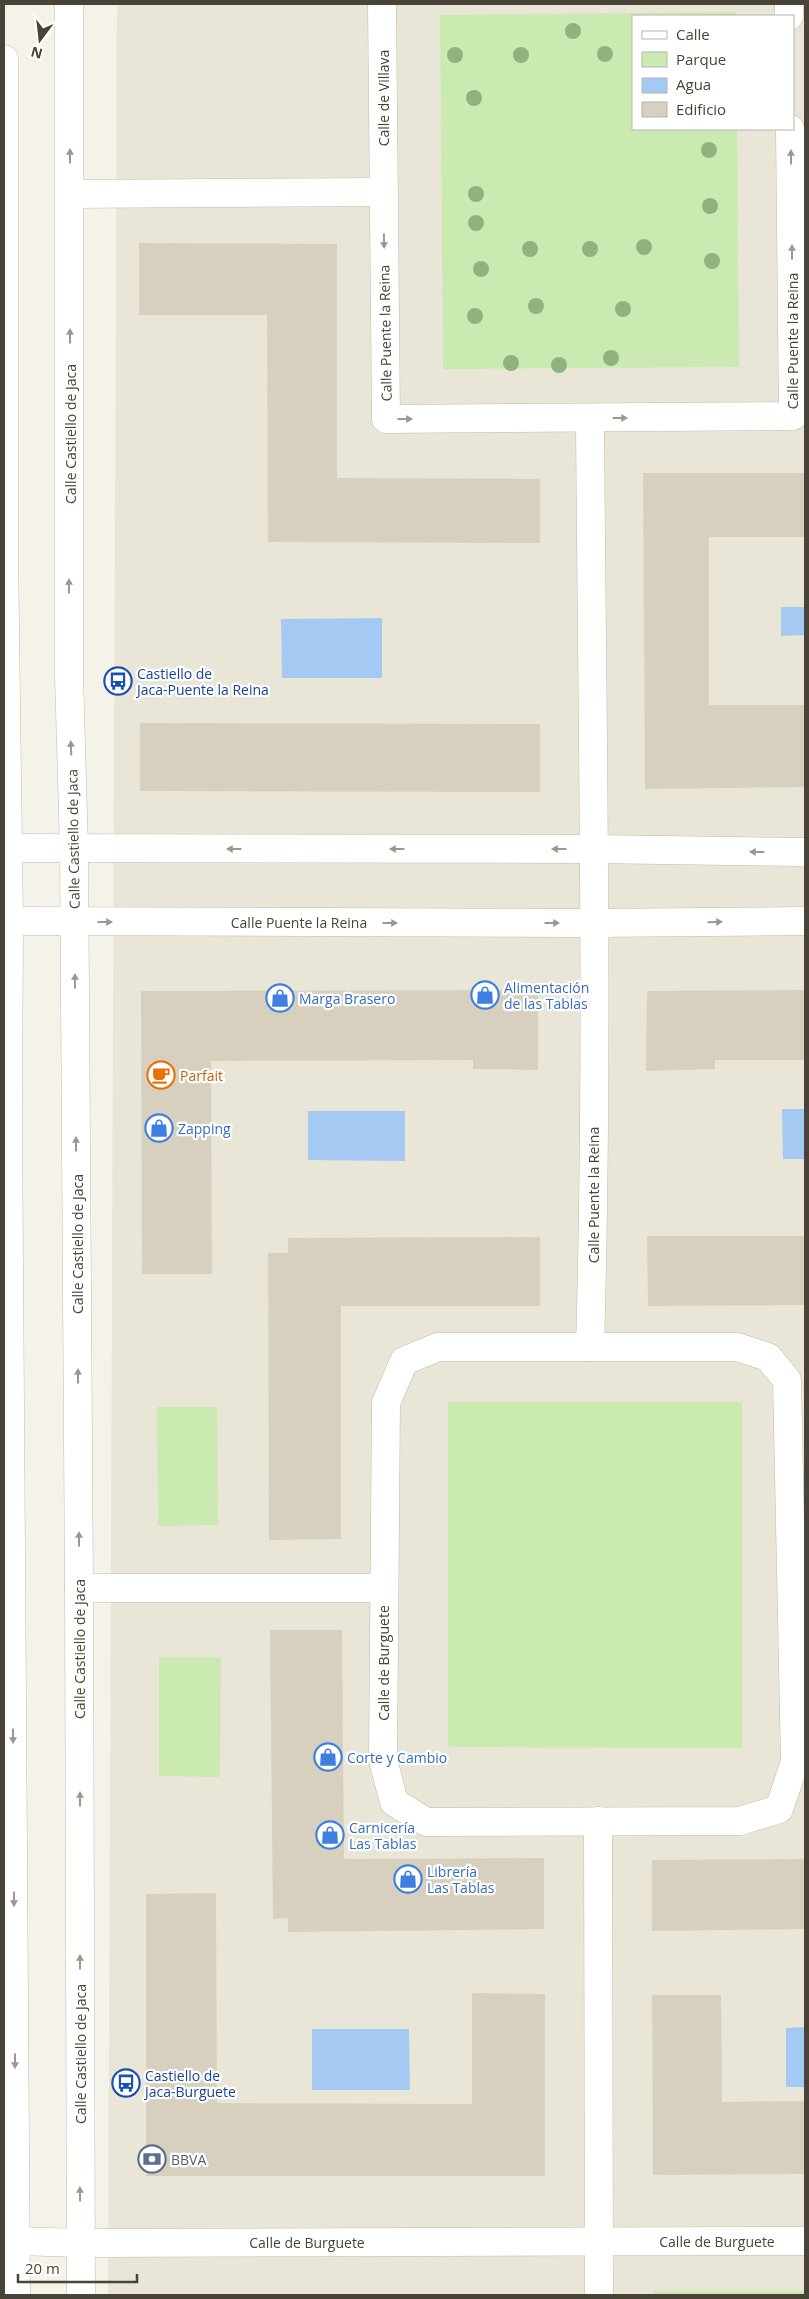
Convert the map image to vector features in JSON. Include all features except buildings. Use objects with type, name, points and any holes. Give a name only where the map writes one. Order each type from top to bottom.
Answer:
[{"type":"street","name":"Calle Castiello de Jaca","points":[[69,4],[69,676],[75,922],[81,2295]]},
{"type":"street","name":"Calle de Villava","points":[[382,4],[384,192]]},
{"type":"street","points":[[4,59],[4,553],[16,2295]]},
{"type":"street","points":[[790,130],[798,185]]},
{"type":"street","name":"Calle Puente la Reina","points":[[384,192],[386,419],[793,416],[798,185]]},
{"type":"street","points":[[70,194],[384,192]]},
{"type":"street","name":"Calle Puente la Reina","points":[[590,418],[592,849],[595,923],[590,1347]]},
{"type":"street","points":[[6,848],[592,849],[805,852]]},
{"type":"street","name":"Calle Puente la Reina","points":[[6,921],[595,923],[805,921]]},
{"type":"street","points":[[384,1588],[386,1403],[404,1361],[438,1346],[737,1347],[768,1357],[787,1380],[798,1588]]},
{"type":"street","name":"Calle de Burguete","points":[[79,1588],[384,1588],[383,1760],[394,1802],[426,1822],[740,1821],[779,1809],[795,1762],[798,1588]]},
{"type":"street","points":[[598,1821],[599,2295]]},
{"type":"street","name":"Calle de Burguete","points":[[16,2241],[80,2243],[805,2241]]},
{"type":"shaded area","points":[[117,4],[805,4],[805,2295],[108,2295]]},
{"type":"green space","points":[[736,12],[736,15],[632,15],[632,130],[737,130],[739,367],[443,369],[440,15]]},
{"type":"green space","points":[[448,1402],[742,1402],[742,1748],[448,1747]]},
{"type":"green space","points":[[157,1407],[217,1407],[218,1525],[158,1526]]},
{"type":"green space","points":[[159,1657],[221,1657],[220,1777],[159,1776]]},
{"type":"green space","points":[[653,2291],[805,2291],[805,2295],[653,2295]]},
{"type":"water","points":[[781,607],[805,607],[805,635],[781,636]]},
{"type":"water","points":[[382,618],[382,678],[282,678],[281,619]]},
{"type":"water","points":[[782,1109],[805,1109],[805,1159],[783,1159]]},
{"type":"water","points":[[308,1111],[405,1111],[405,1161],[308,1160]]},
{"type":"water","points":[[805,2027],[805,2087],[786,2087],[786,2028]]},
{"type":"water","points":[[312,2029],[409,2029],[410,2090],[312,2090]]},
{"type":"place","name":"Castiello de Jaca-Puente la Reina","points":[[118,681]]},
{"type":"place","name":"Alimentación de las Tablas","points":[[485,995]]},
{"type":"place","name":"Marga Brasero","points":[[280,998]]},
{"type":"place","name":"Parfait","points":[[161,1075]]},
{"type":"place","name":"Zapping","points":[[159,1128]]},
{"type":"place","name":"Corte y Cambio","points":[[328,1757]]},
{"type":"place","name":"Carnicería Las Tablas","points":[[330,1835]]},
{"type":"place","name":"Librería Las Tablas","points":[[408,1879]]},
{"type":"place","name":"Castiello de Jaca-Burguete","points":[[126,2083]]},
{"type":"place","name":"BBVA","points":[[152,2159]]}]
